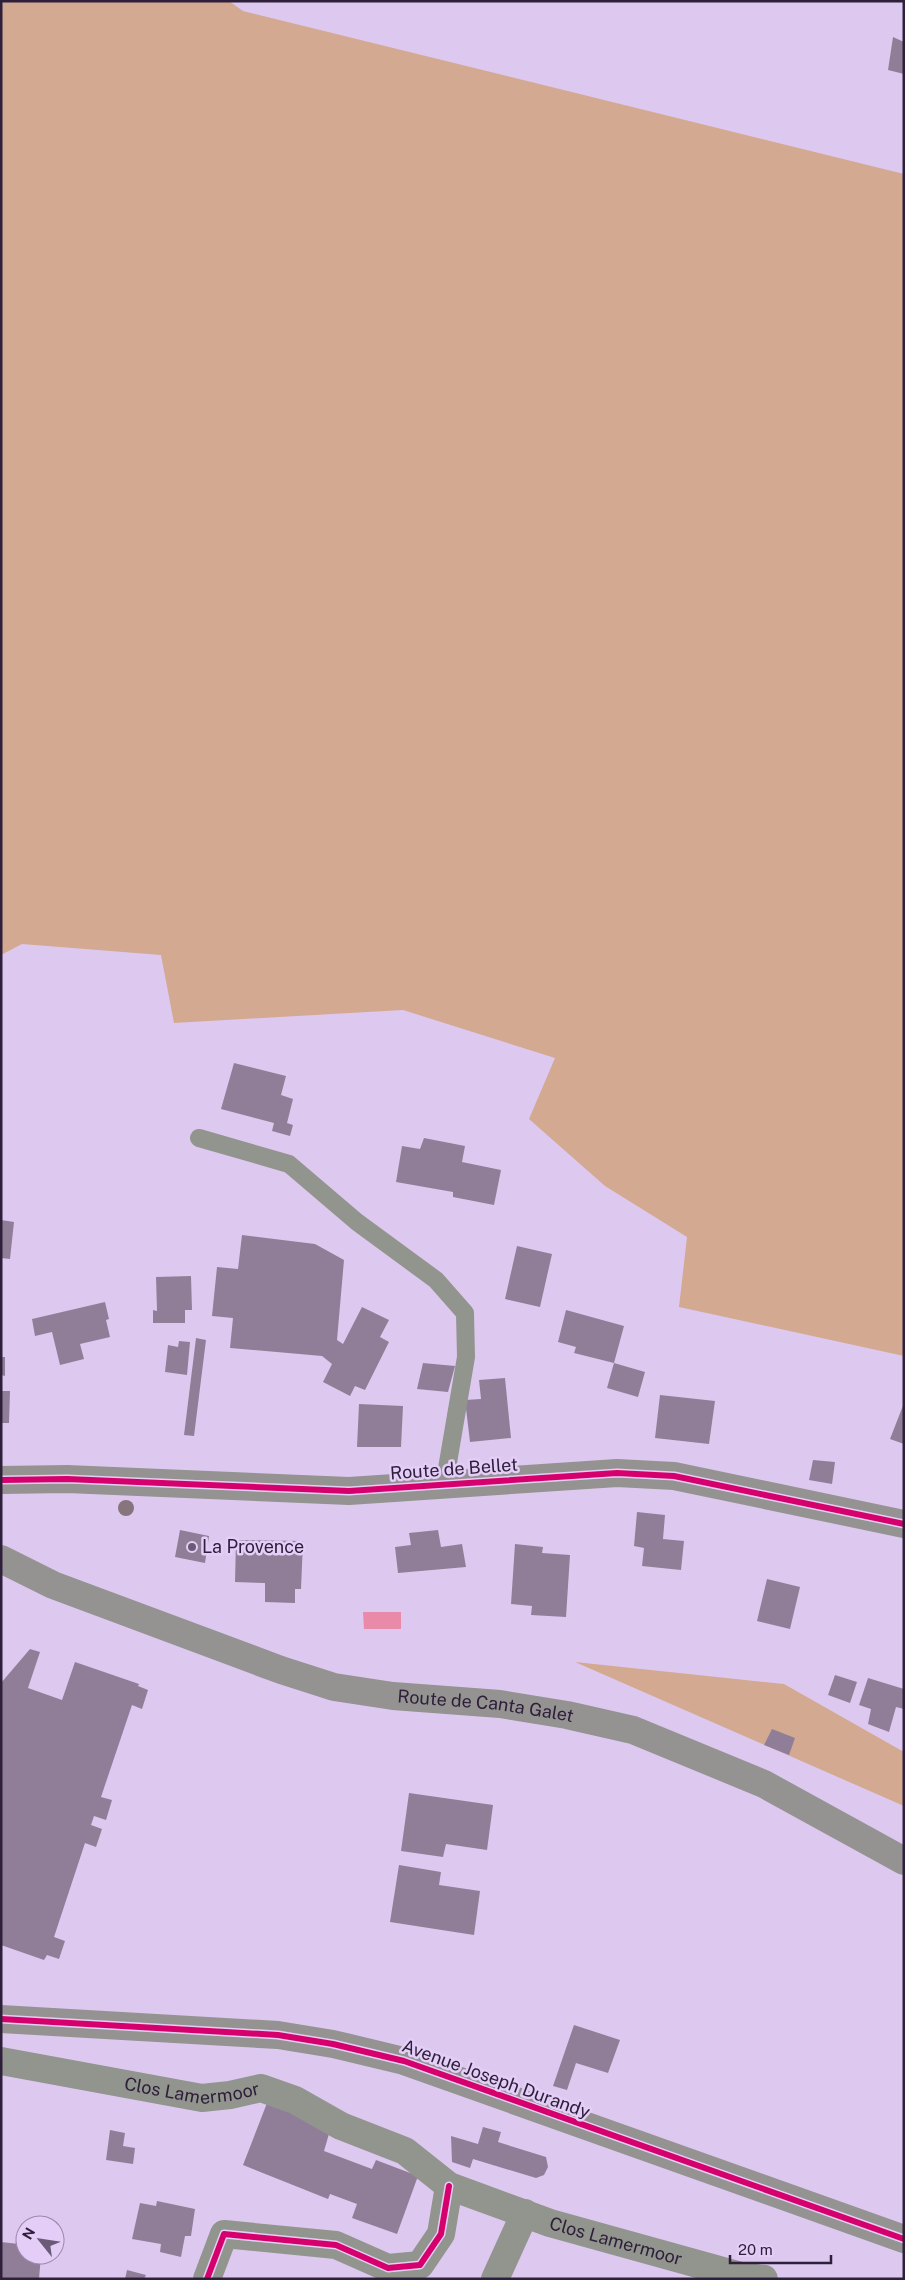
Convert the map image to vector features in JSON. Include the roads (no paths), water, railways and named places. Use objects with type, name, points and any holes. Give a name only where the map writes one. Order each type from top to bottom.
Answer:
[{"type":"street","name":"Route de Bellet","points":[[1,1480],[67,1478],[349,1492],[617,1473],[674,1476],[904,1524]]},
{"type":"street","name":"Route de Bellet","points":[[1,1496],[67,1478]]},
{"type":"street","name":"Route de Canta Galet","points":[[1,1560],[53,1585],[281,1670],[334,1687],[393,1696],[500,1704],[567,1715],[633,1730],[764,1784],[904,1861]]},
{"type":"street","name":"Route de Canta Galet","points":[[1,1577],[53,1585]]},
{"type":"street","name":"Avenue Joseph Durandy","points":[[1,2019],[278,2035],[333,2044],[404,2061],[904,2239]]},
{"type":"street","name":"Clos Lamermoor","points":[[1,2061],[202,2098],[230,2095],[261,2088],[294,2100],[342,2126],[405,2151],[449,2186],[550,2223],[741,2276],[764,2279]]},
{"type":"street","points":[[207,2279],[224,2234],[336,2245],[388,2268],[420,2265],[441,2234],[449,2186]]},
{"type":"street","name":"Clos Lamermoor","points":[[495,2279],[525,2213]]},
{"type":"lane","points":[[199,1138],[289,1164],[358,1222],[436,1280],[465,1313],[466,1357],[444,1486]]},
{"type":"place","name":"La Provence","points":[[192,1547]]}]
